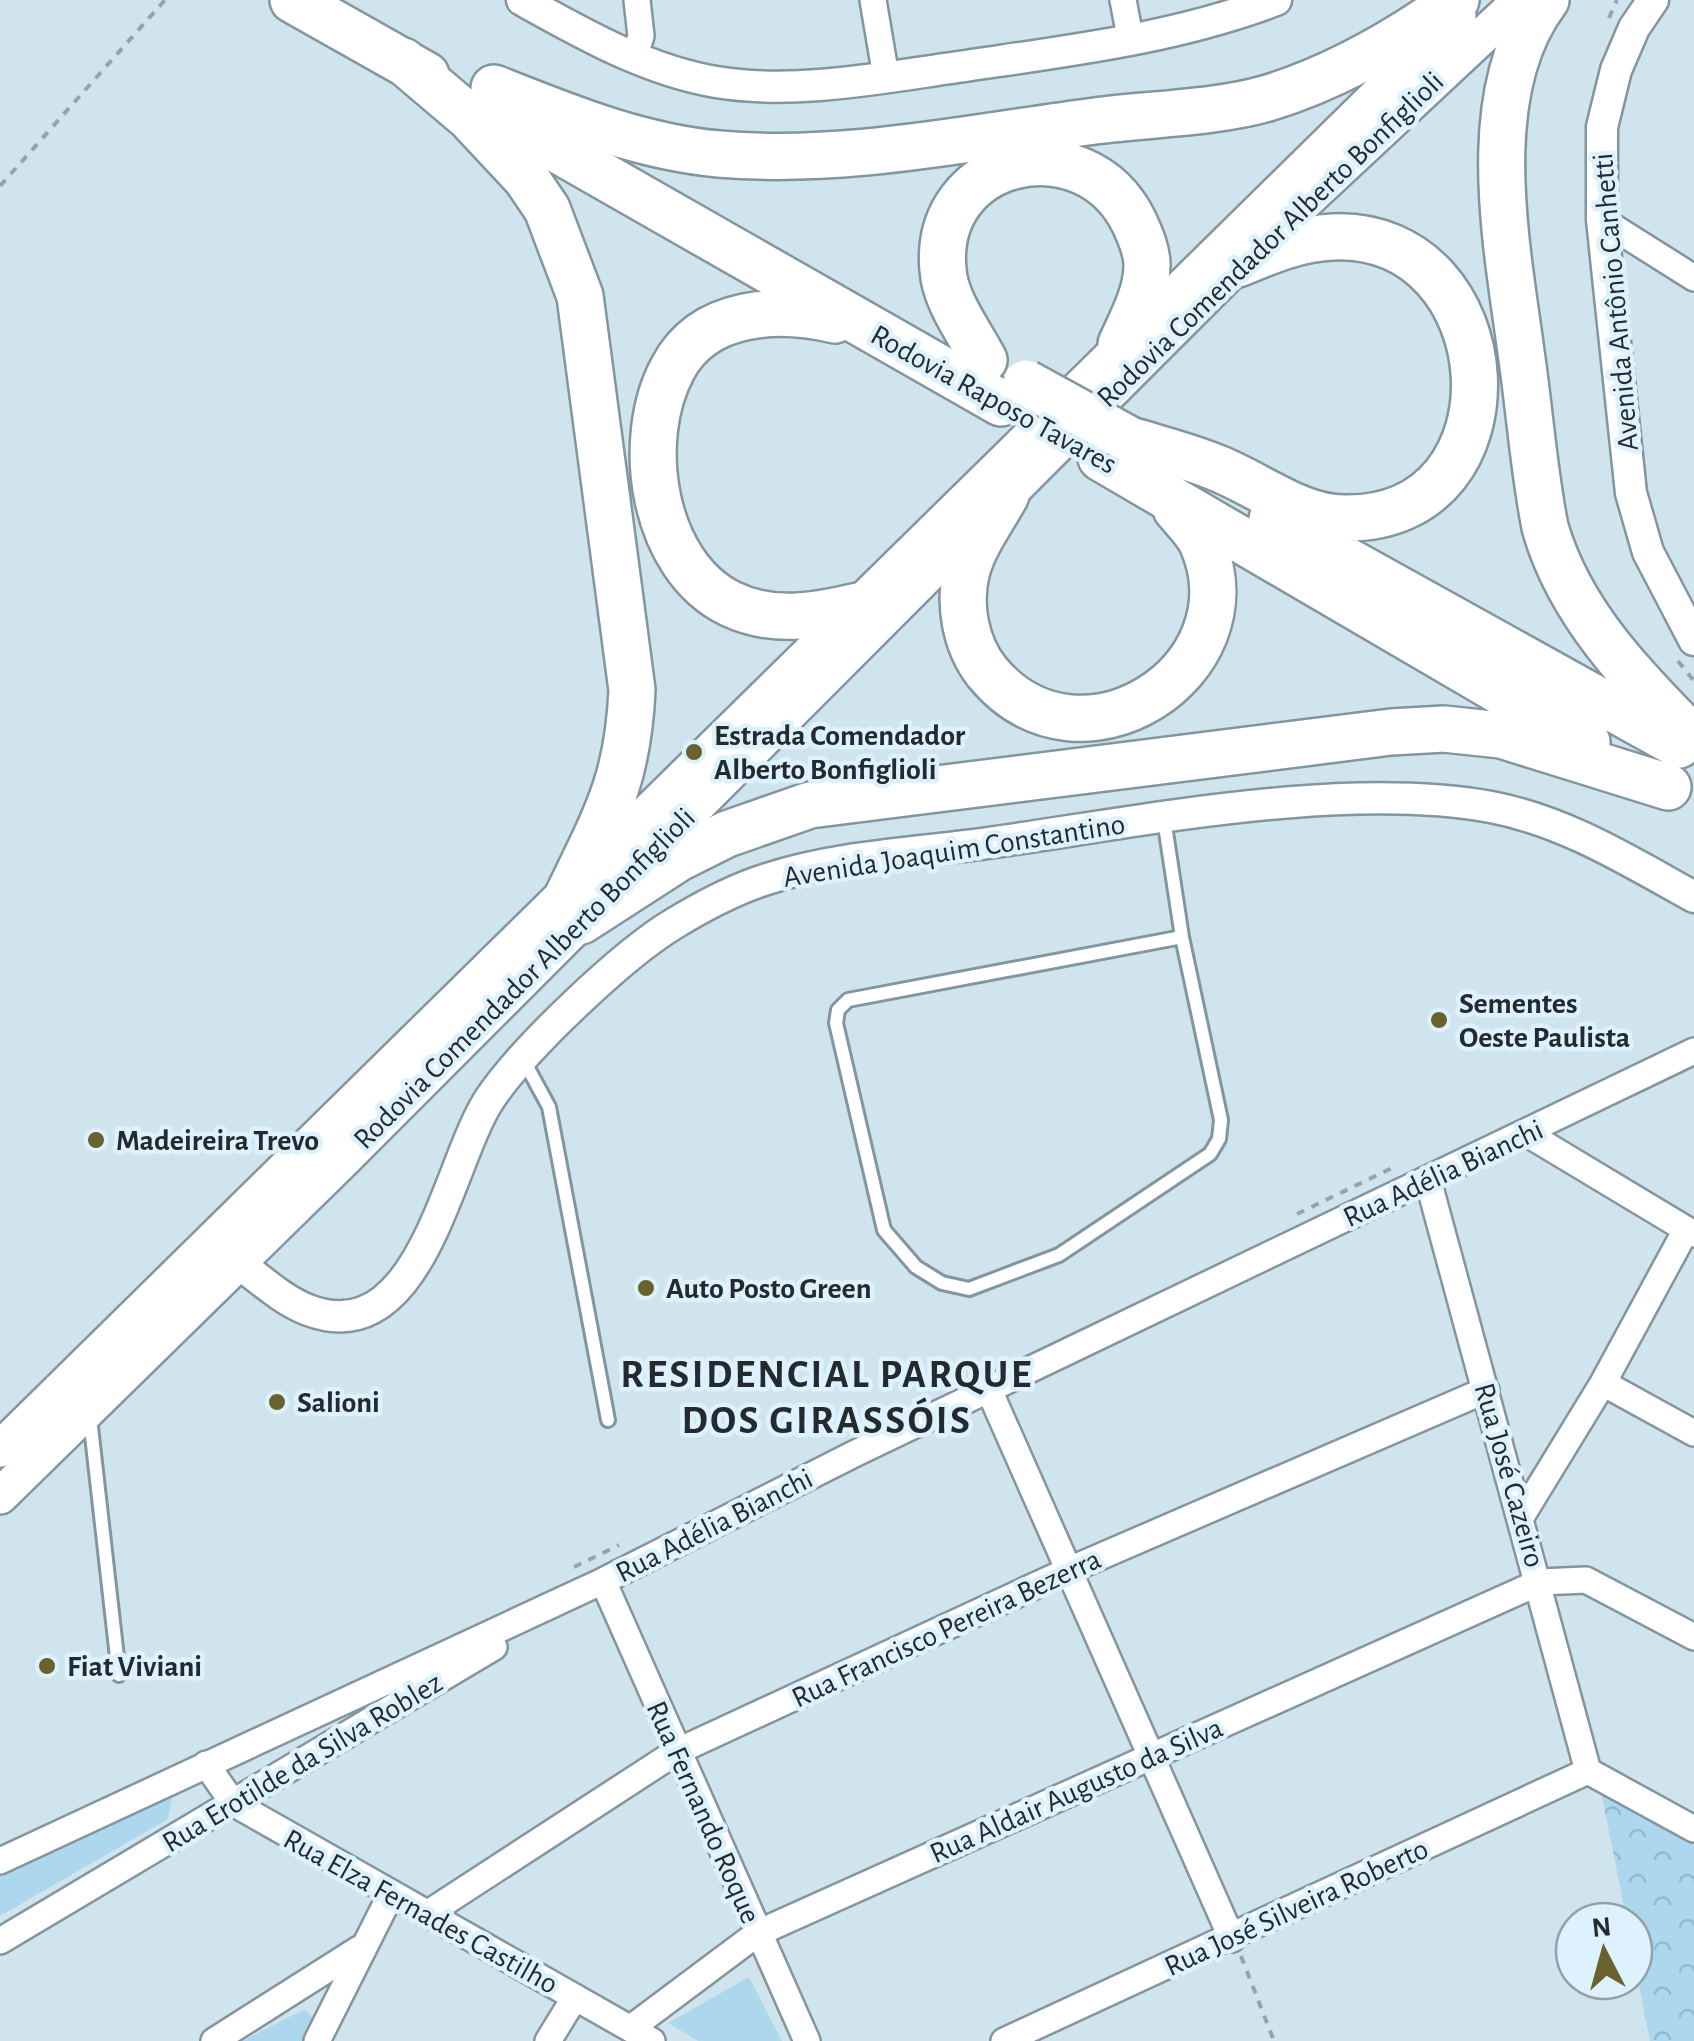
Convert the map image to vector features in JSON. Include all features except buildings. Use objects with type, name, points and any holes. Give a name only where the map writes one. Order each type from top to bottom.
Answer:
[{"type":"highway","name":"Rodovia Raposo Tavares","points":[[292,0],[870,328],[1014,393],[1116,449],[1685,781]]},
{"type":"highway","name":"Rodovia Raposo Tavares","points":[[335,0],[690,204],[984,360],[1014,393]]},
{"type":"highway","points":[[494,88],[595,128],[640,139],[718,154],[823,156],[1266,98],[1344,67],[1420,26],[1456,0]]},
{"type":"highway","points":[[1546,0],[1520,55],[1504,114],[1502,203],[1542,513],[1557,563],[1621,666],[1694,739]]},
{"type":"highway","points":[[403,61],[469,117],[526,178],[547,209],[580,296],[632,690],[630,743],[617,793],[574,908]]},
{"type":"highway","points":[[984,360],[947,288],[942,248],[952,214],[971,188],[1000,169],[1034,160],[1088,173],[1114,191],[1142,238],[1147,264],[1141,300],[1121,344]]},
{"type":"highway","points":[[1116,449],[1217,468],[1315,514],[1343,518],[1392,510],[1417,499],[1459,456],[1476,415],[1474,376],[1458,311],[1426,266],[1380,242],[1335,236],[1275,248],[1238,264]]},
{"type":"highway","points":[[858,606],[807,617],[774,616],[732,604],[706,586],[684,561],[668,530],[658,497],[655,428],[674,365],[698,339],[724,323],[794,310],[870,328]]},
{"type":"highway","name":"Rodovia Raposo Tavares","points":[[1116,449],[1165,496],[1685,781]]},
{"type":"highway","points":[[1006,495],[966,575],[964,608],[972,646],[1004,692],[1040,713],[1085,722],[1131,708],[1164,687],[1194,656],[1208,630],[1212,600],[1202,542],[1165,496]]},
{"type":"highway","points":[[574,908],[727,834],[810,805],[1354,736],[1444,729],[1501,735],[1685,781]]},
{"type":"main road","name":"Rodovia Comendador Alberto Bonfiglioli","points":[[0,1496],[237,1262],[858,606],[1474,0]]},
{"type":"main road","name":"Rodovia Comendador Alberto Bonfiglioli","points":[[0,1448],[1006,495],[1238,264],[1522,0]]},
{"type":"street","points":[[522,0],[634,57],[717,82],[783,87],[886,77],[1130,42],[1218,22],[1276,0]]},
{"type":"street","points":[[634,57],[641,36],[636,0]]},
{"type":"street","points":[[873,0],[886,77]]},
{"type":"street","points":[[1122,0],[1130,42]]},
{"type":"street","name":"Avenida Antônio Canhetti","points":[[1653,0],[1634,28],[1616,70],[1602,127],[1602,220],[1631,494],[1648,552],[1694,640]]},
{"type":"street","points":[[1602,220],[1694,278]]},
{"type":"street","name":"Avenida Antônio Canhetti","points":[[1648,552],[1694,610]]},
{"type":"street","name":"Avenida Joaquim Constantino","points":[[237,1262],[304,1309],[328,1316],[360,1314],[390,1296],[429,1240],[470,1135],[521,1057],[671,926],[768,878],[1164,819],[1336,800],[1421,800],[1486,806],[1538,817],[1602,846],[1694,897]]},
{"type":"street","name":"Rua Adélia Bianchi","points":[[0,1861],[604,1582],[989,1390],[1694,1052]]},
{"type":"street","points":[[1521,1518],[1690,1232],[1526,1133]]},
{"type":"street","name":"Rua José Cazeiro","points":[[1428,1180],[1540,1582],[1588,1771]]},
{"type":"street","points":[[1602,1383],[1694,1433]]},
{"type":"street","points":[[989,1390],[1232,1938]]},
{"type":"street","name":"Rua Francisco Pereira Bezerra","points":[[430,1912],[676,1752],[1067,1572],[1486,1390]]},
{"type":"street","points":[[1540,1582],[1586,1580],[1694,1637]]},
{"type":"street","name":"Rua Fernando Roque","points":[[604,1582],[807,2041]]},
{"type":"street","name":"Rua Erotilde da Silva Roblez","points":[[0,1941],[604,1582]]},
{"type":"street","name":"Rua Aldair Augusto da Silva","points":[[641,2034],[758,1932],[1540,1582]]},
{"type":"street","name":"Rua Elza Fernades Castilho","points":[[206,1764],[233,1804],[390,1896],[430,1912],[641,2034]]},
{"type":"street","points":[[1588,1771],[1694,1829]]},
{"type":"street","name":"Rua José Silveira Roberto","points":[[1004,2041],[1588,1771]]},
{"type":"street","points":[[317,2041],[359,1949],[390,1896]]},
{"type":"street","points":[[214,2041],[359,1949]]},
{"type":"street","points":[[548,2041],[574,1997]]},
{"type":"lane","points":[[1164,819],[1182,936],[1220,1120],[1219,1139],[1210,1154],[1060,1256],[969,1290],[942,1283],[916,1267],[884,1230],[836,1023],[838,1010],[848,1000],[1182,936]]},
{"type":"lane","points":[[521,1057],[549,1107],[608,1420]]},
{"type":"lane","points":[[89,1410],[119,1676]]},
{"type":"path","points":[[0,186],[166,0]]},
{"type":"path","points":[[1232,1938],[1254,1982],[1274,2041]]},
{"type":"green space","points":[[1601,1792],[1694,1842],[1694,2041],[1650,2041],[1642,2001],[1654,2001],[1654,1901],[1623,1901]]},
{"type":"green space","points":[[163,1796],[172,1798],[168,1819],[0,1916],[0,1873]]},
{"type":"green space","points":[[749,1977],[782,2041],[698,2041],[668,2023]]},
{"type":"green space","points":[[305,2009],[315,2021],[303,2041],[242,2041]]},
{"type":"place","name":"Estrada Comendador Alberto Bonfiglioli","points":[[694,752]]},
{"type":"place","name":"Sementes Oeste Paulista","points":[[1439,1020]]},
{"type":"place","name":"Madeireira Trevo","points":[[96,1140]]},
{"type":"place","name":"Auto Posto Green","points":[[646,1288]]},
{"type":"place","name":"Salioni","points":[[277,1402]]},
{"type":"place","name":"Fiat Viviani","points":[[47,1666]]},
{"type":"district","name":"RESIDENCIAL PARQUE DOS GIRASSÓIS","points":[[827,1396]]}]
